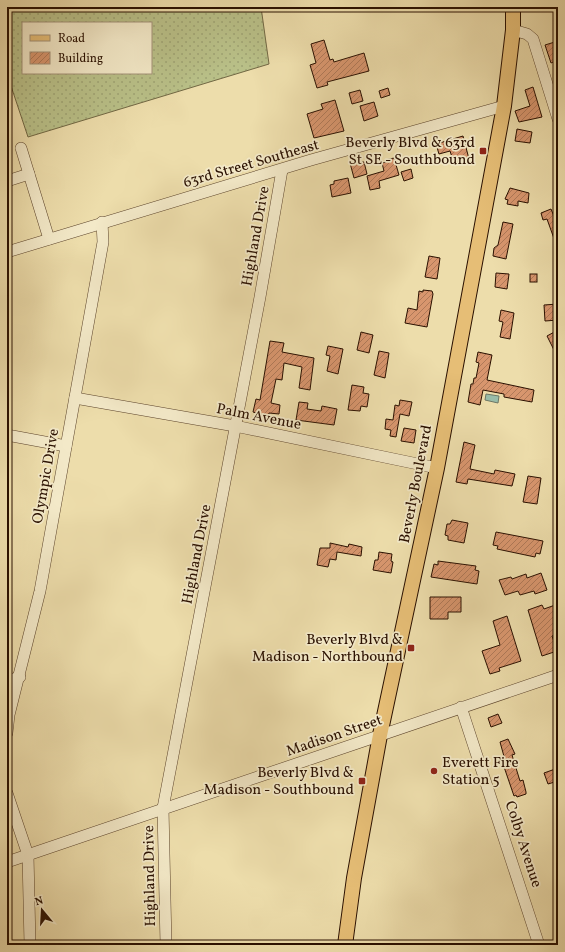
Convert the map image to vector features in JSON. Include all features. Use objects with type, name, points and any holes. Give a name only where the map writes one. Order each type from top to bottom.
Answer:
[{"type":"main road","points":[[513,7],[513,30]]},
{"type":"main road","name":"Beverly Boulevard","points":[[345,945],[354,878],[380,735],[436,468],[504,106],[513,30]]},
{"type":"street","points":[[513,30],[527,34],[533,39],[558,119]]},
{"type":"street","name":"63rd Street Southeast","points":[[7,252],[102,222],[504,106]]},
{"type":"street","points":[[21,148],[49,239]]},
{"type":"street","name":"Highland Drive","points":[[166,945],[163,808],[260,297],[282,170]]},
{"type":"street","points":[[7,181],[29,174]]},
{"type":"street","name":"Olympic Drive","points":[[7,733],[9,715],[20,677],[40,591],[103,242],[102,222]]},
{"type":"street","name":"Palm Avenue","points":[[75,398],[235,426],[436,468]]},
{"type":"street","points":[[7,435],[66,446]]},
{"type":"street","name":"Madison Street","points":[[7,862],[558,675]]},
{"type":"street","points":[[7,681],[20,677]]},
{"type":"street","name":"Colby Avenue","points":[[461,707],[539,945]]},
{"type":"street","points":[[7,793],[28,855],[30,945]]},
{"type":"green space","points":[[7,7],[261,7],[269,64],[28,137],[7,74]]},
{"type":"shaded area","points":[[486,394],[499,396],[498,403],[485,400]]},
{"type":"building","points":[[324,40],[330,60],[333,59],[334,62],[364,53],[369,71],[327,82],[328,85],[317,88],[310,65],[316,63],[311,44]]},
{"type":"building","points":[[558,41],[558,60],[551,63],[545,45]]},
{"type":"building","points":[[533,87],[542,117],[519,122],[515,111],[530,106],[525,90]]},
{"type":"building","points":[[388,88],[390,95],[381,98],[379,91]]},
{"type":"building","points":[[360,90],[363,101],[352,104],[349,93]]},
{"type":"building","points":[[335,100],[344,131],[314,138],[307,114],[323,109],[321,104]]},
{"type":"building","points":[[374,102],[378,116],[364,121],[360,106]]},
{"type":"building","points":[[517,129],[532,132],[530,143],[515,141]]},
{"type":"building","points":[[463,136],[469,159],[454,163],[450,151],[439,154],[436,144]]},
{"type":"building","points":[[394,158],[399,175],[379,181],[380,188],[370,190],[367,176],[384,171],[382,163],[386,162],[385,160]]},
{"type":"building","points":[[364,162],[367,174],[354,178],[350,163]]},
{"type":"building","points":[[411,169],[413,178],[404,181],[401,172]]},
{"type":"building","points":[[348,178],[351,193],[332,197],[330,185],[334,184],[334,181]]},
{"type":"building","points":[[510,188],[529,193],[528,203],[518,201],[518,206],[507,204],[508,200],[505,199]]},
{"type":"building","points":[[551,209],[555,219],[558,217],[557,247],[547,219],[543,220],[541,213]]},
{"type":"building","points":[[503,222],[513,224],[506,259],[493,256],[494,248],[498,245]]},
{"type":"building","points":[[429,256],[440,258],[437,279],[425,277]]},
{"type":"building","points":[[496,273],[509,274],[507,289],[495,287]]},
{"type":"building","points":[[530,274],[537,274],[537,282],[530,282]]},
{"type":"building","points":[[423,290],[432,291],[433,294],[427,327],[405,323],[408,308],[417,310],[419,291],[423,292]]},
{"type":"building","points":[[558,304],[558,320],[545,321],[544,305]]},
{"type":"building","points":[[501,310],[514,313],[510,339],[500,337],[503,322],[499,321]]},
{"type":"building","points":[[558,330],[558,358],[547,336]]},
{"type":"building","points":[[361,332],[373,335],[369,353],[357,350]]},
{"type":"building","points":[[270,341],[284,343],[282,352],[314,358],[310,390],[299,388],[302,367],[284,363],[282,380],[276,379],[271,403],[280,405],[279,414],[269,413],[268,417],[253,412],[256,399],[260,400]]},
{"type":"building","points":[[328,346],[343,349],[338,374],[327,371],[330,356],[326,355]]},
{"type":"building","points":[[379,351],[389,353],[385,378],[374,375]]},
{"type":"building","points":[[478,352],[492,355],[487,380],[534,390],[532,402],[504,397],[504,394],[483,390],[480,405],[468,402],[471,384],[473,384],[474,378],[476,378],[479,363],[476,362]]},
{"type":"building","points":[[352,385],[364,387],[363,393],[369,394],[367,407],[361,406],[360,411],[348,410]]},
{"type":"building","points":[[400,400],[412,402],[409,416],[400,414],[396,437],[390,436],[391,430],[385,429],[386,419],[393,420],[395,405],[399,406]]},
{"type":"building","points":[[299,402],[308,403],[307,409],[321,411],[322,406],[337,409],[334,425],[296,420]]},
{"type":"building","points":[[404,428],[416,430],[414,443],[401,441]]},
{"type":"building","points":[[464,442],[475,445],[470,469],[494,474],[495,470],[515,474],[512,486],[468,479],[467,484],[456,482]]},
{"type":"building","points":[[528,476],[541,478],[537,504],[523,502]]},
{"type":"building","points":[[452,520],[468,523],[464,543],[448,540],[448,536],[445,535],[447,524],[450,524]]},
{"type":"building","points":[[496,532],[543,541],[540,554],[536,553],[535,557],[497,549],[498,546],[493,545]]},
{"type":"building","points":[[330,543],[348,547],[349,544],[362,547],[361,556],[337,552],[336,560],[330,559],[328,567],[317,565],[320,548],[330,548]]},
{"type":"building","points":[[379,552],[392,554],[391,561],[393,562],[391,573],[373,570],[375,560],[378,560]]},
{"type":"building","points":[[438,561],[476,566],[475,570],[479,571],[477,584],[431,577],[434,564],[438,565]]},
{"type":"building","points":[[541,573],[547,590],[535,594],[534,591],[520,595],[518,591],[505,595],[499,580],[511,577],[512,579],[526,574],[527,578]]},
{"type":"building","points":[[430,597],[461,597],[461,612],[448,612],[448,619],[430,619]]},
{"type":"building","points":[[558,604],[558,634],[552,636],[557,651],[542,656],[528,610],[542,605],[544,609]]},
{"type":"building","points":[[507,616],[521,661],[499,668],[500,671],[490,674],[482,651],[500,645],[493,621]]},
{"type":"building","points":[[498,714],[502,723],[491,727],[488,718]]},
{"type":"building","points":[[508,739],[515,754],[512,755],[520,781],[523,780],[526,792],[526,794],[517,797],[516,795],[514,796],[502,761],[505,760],[500,742]]},
{"type":"building","points":[[558,768],[558,781],[548,784],[544,773]]},
{"type":"place","name":"Beverly Blvd & 63rd St SE - Southbound","points":[[483,151]]},
{"type":"place","name":"Beverly Blvd & Madison - Northbound","points":[[411,648]]},
{"type":"place","name":"Everett Fire Station 5","points":[[434,771]]},
{"type":"place","name":"Beverly Blvd & Madison - Southbound","points":[[362,781]]}]
